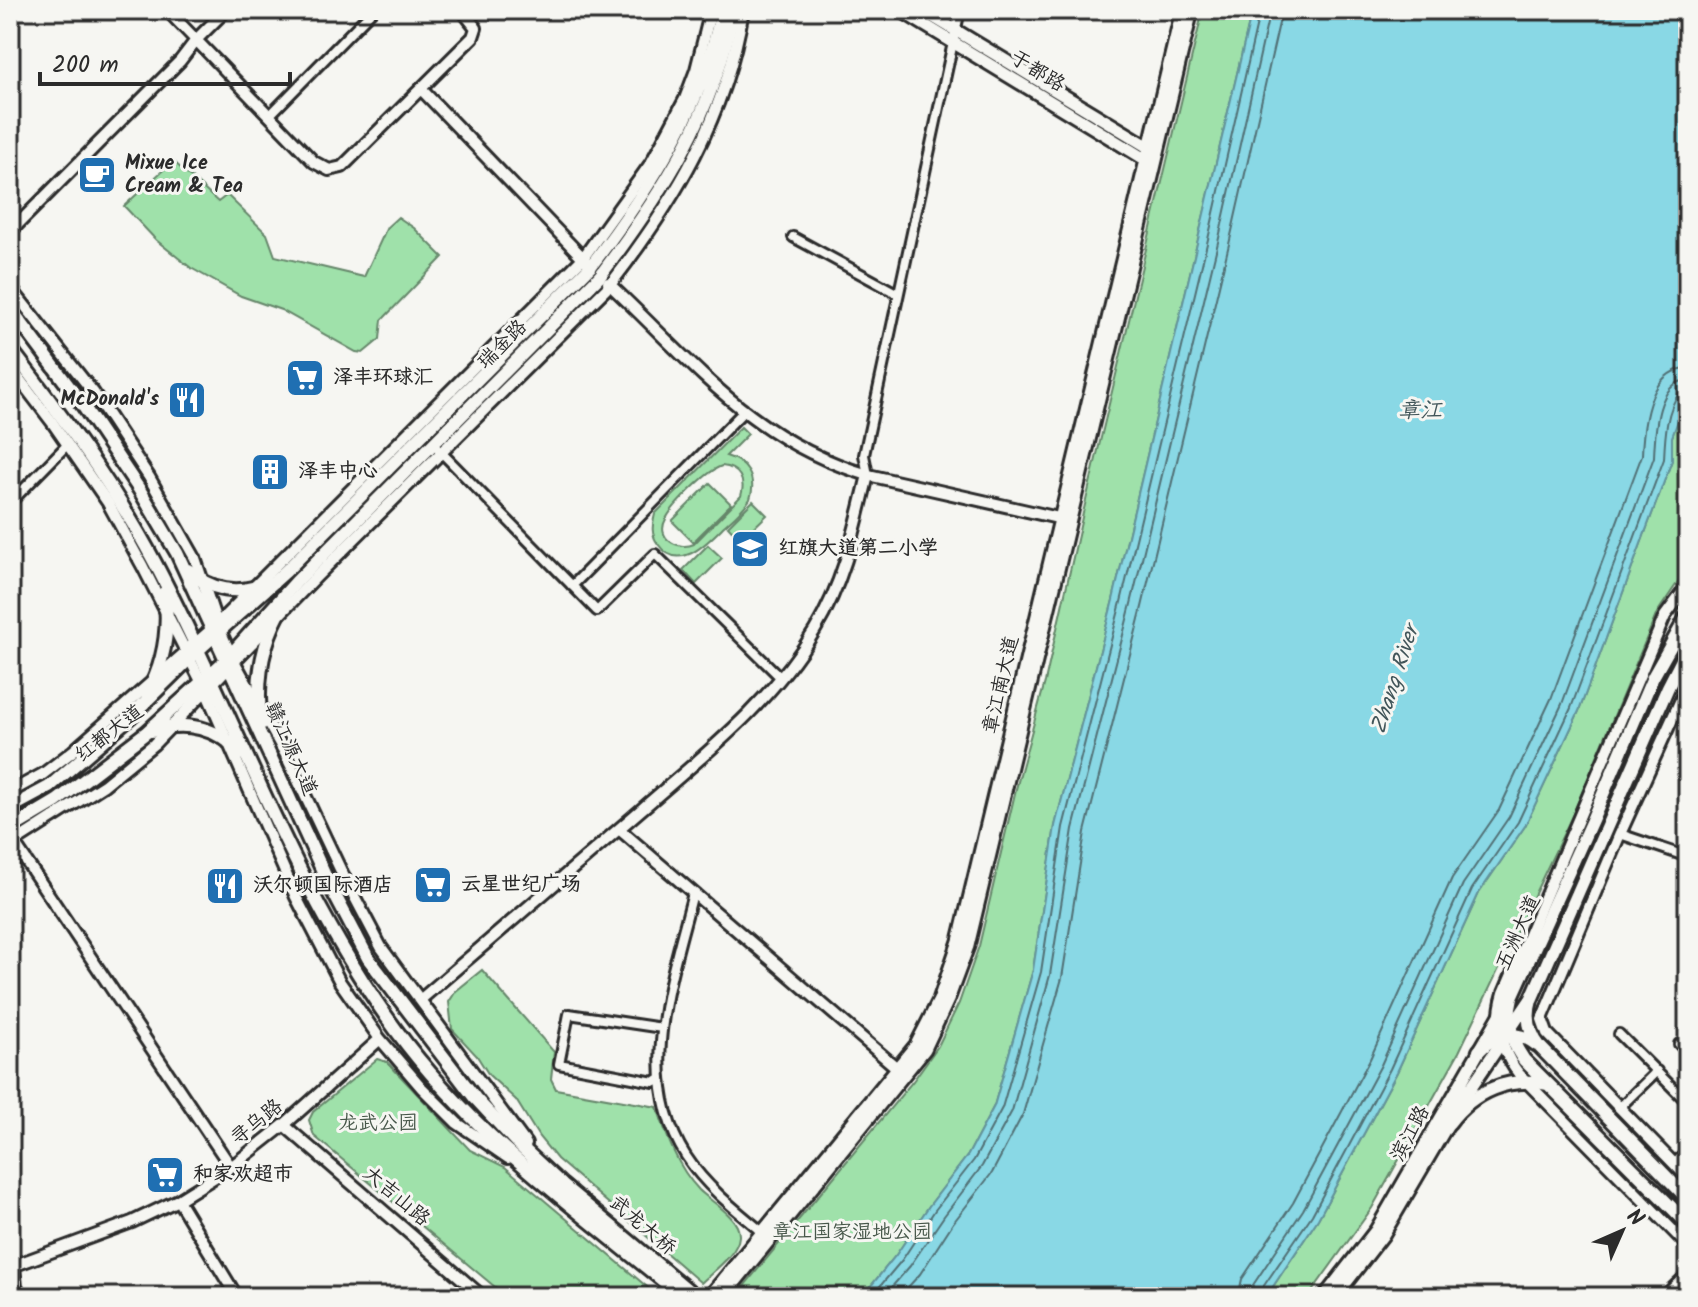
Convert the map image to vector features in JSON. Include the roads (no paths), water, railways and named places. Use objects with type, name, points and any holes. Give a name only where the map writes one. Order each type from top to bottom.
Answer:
[{"type":"main road","name":"瑞金路","points":[[216,629],[286,571],[630,214],[659,169],[693,104],[705,75],[722,10]]},
{"type":"main road","name":"瑞金路","points":[[230,660],[296,582],[437,449],[605,281],[671,174],[706,107],[718,78],[733,10]]},
{"type":"main road","name":"于都路","points":[[900,10],[954,36],[1154,149]]},
{"type":"main road","name":"于都路","points":[[922,10],[954,36],[1150,162]]},
{"type":"main road","name":"章江南大道","points":[[1154,149],[1182,10]]},
{"type":"main road","name":"章江南大道","points":[[707,1297],[767,1236],[925,1049],[939,1022],[968,946],[1150,162],[1192,10]]},
{"type":"main road","name":"赣江源大道","points":[[10,308],[82,404],[176,550],[216,629],[327,880],[368,958],[475,1098],[559,1189]]},
{"type":"main road","name":"赣江源大道","points":[[10,348],[60,414],[156,564],[192,652],[250,763],[309,891],[354,968],[397,1032],[462,1107],[508,1152],[559,1189]]},
{"type":"main road","name":"章江南大道","points":[[723,1297],[897,1068],[926,1028],[939,1000],[959,941],[1066,520]]},
{"type":"main road","points":[[130,717],[155,678],[165,648],[165,593],[156,564],[176,550],[185,567],[201,580],[227,590],[253,588],[286,571]]},
{"type":"main road","points":[[264,739],[259,706],[261,667],[275,621],[296,582]]},
{"type":"main road","name":"五洲大道","points":[[1506,1028],[1512,997],[1653,677],[1688,615]]},
{"type":"main road","name":"红都大道","points":[[10,808],[49,787],[130,717],[216,629]]},
{"type":"main road","name":"五洲大道","points":[[1506,1028],[1529,1005],[1668,687],[1688,648]]},
{"type":"main road","name":"红都大道","points":[[10,829],[57,801],[147,732],[230,660]]},
{"type":"main road","points":[[147,732],[171,726],[202,728],[226,739],[250,763]]},
{"type":"main road","points":[[1506,1028],[1540,1047]]},
{"type":"main road","points":[[1506,1028],[1532,1036],[1688,1199]]},
{"type":"main road","points":[[1479,1051],[1506,1028]]},
{"type":"main road","points":[[1506,1028],[1524,1060],[1688,1224]]},
{"type":"main road","name":"滨江路","points":[[1335,1297],[1383,1235],[1506,1028]]},
{"type":"main road","name":"滨江路","points":[[1324,1297],[1376,1230],[1479,1051]]},
{"type":"main road","points":[[1449,1123],[1464,1106],[1482,1093],[1503,1085],[1527,1082],[1549,1085]]},
{"type":"main road","name":"武龙大桥","points":[[559,1189],[683,1297]]},
{"type":"main road","name":"武龙大桥","points":[[559,1189],[696,1297]]},
{"type":"street","points":[[167,10],[314,162],[329,170],[342,167],[476,33],[473,22],[462,10]]},
{"type":"street","points":[[10,232],[226,10]]},
{"type":"street","points":[[269,116],[373,10]]},
{"type":"street","points":[[216,629],[253,588],[587,262],[651,163],[685,99],[696,70],[711,10]]},
{"type":"street","points":[[743,10],[738,40],[716,115],[652,230],[605,281],[743,412],[805,451],[840,467],[868,475],[1066,520]]},
{"type":"street","points":[[420,1000],[722,739],[781,678],[814,632],[833,597],[850,549],[868,475],[864,455],[960,10]]},
{"type":"street","points":[[421,89],[587,262]]},
{"type":"street","points":[[793,237],[898,294]]},
{"type":"street","points":[[10,287],[93,392],[149,477],[195,558],[216,629]]},
{"type":"street","points":[[10,792],[43,774],[73,751],[155,678],[192,652],[167,616],[108,503],[68,444],[12,374]]},
{"type":"street","points":[[572,586],[743,412]]},
{"type":"street","points":[[10,503],[68,444]]},
{"type":"street","points":[[676,1297],[559,1189],[381,947],[285,753],[230,660],[275,621],[437,449],[597,611],[655,554],[781,678]]},
{"type":"street","points":[[1688,585],[1665,616],[1504,993],[1513,1067],[1688,1246]]},
{"type":"street","points":[[207,682],[154,744],[104,785],[12,844],[231,1167]]},
{"type":"street","points":[[207,682],[226,739],[296,897],[340,982],[380,1039],[457,1123],[559,1189],[707,1297]]},
{"type":"street","points":[[1686,690],[1620,834],[1542,1023],[1547,1033],[1688,1178]]},
{"type":"street","points":[[619,829],[897,1068]]},
{"type":"street","points":[[1620,834],[1688,857]]},
{"type":"street","points":[[693,893],[662,1028],[660,1078],[669,1121],[685,1155],[728,1203],[767,1236]]},
{"type":"street","points":[[660,1078],[654,1082],[559,1064],[569,1014],[662,1028]]},
{"type":"street","points":[[1506,1028],[1547,1033]]},
{"type":"street","points":[[1619,1034],[1688,1103]]},
{"type":"street","name":"寻乌路","points":[[12,1266],[132,1222],[178,1200],[231,1167],[284,1125],[380,1039]]},
{"type":"street","points":[[1679,1044],[1688,1053]]},
{"type":"street","points":[[1619,1108],[1657,1071]]},
{"type":"street","name":"大吉山路","points":[[284,1125],[483,1297]]},
{"type":"street","points":[[1674,1164],[1688,1151]]},
{"type":"street","points":[[178,1200],[237,1297]]},
{"type":"street","points":[[12,1266],[17,1297]]},
{"type":"street","points":[[1664,1297],[1688,1274]]},
{"type":"water","name":"章江","points":[[1252,10],[1688,10],[1688,393],[1672,437],[1672,460],[1579,711],[1525,826],[1479,893],[1397,1072],[1318,1219],[1266,1297],[862,1297],[968,1155],[994,1106],[1033,970],[1055,826],[1113,600]]},
{"type":"place","name":"Mixue Ice Cream & Tea","points":[[97,175]]},
{"type":"place","name":"泽丰环球汇","points":[[305,378]]},
{"type":"place","name":"McDonald's","points":[[187,400]]},
{"type":"place","name":"泽丰中心","points":[[270,472]]},
{"type":"place","name":"红旗大道第二小学","points":[[750,549]]},
{"type":"place","name":"云星世纪广场","points":[[433,885]]},
{"type":"place","name":"沃尔顿国际酒店","points":[[225,886]]},
{"type":"place","name":"和家欢超市","points":[[165,1175]]},
{"type":"water label","name":"Zhang River","points":[[1396,680]]},
{"type":"park label","name":"龙武公园","points":[[378,1124]]},
{"type":"park label","name":"章江国家湿地公园","points":[[852,1233]]}]
